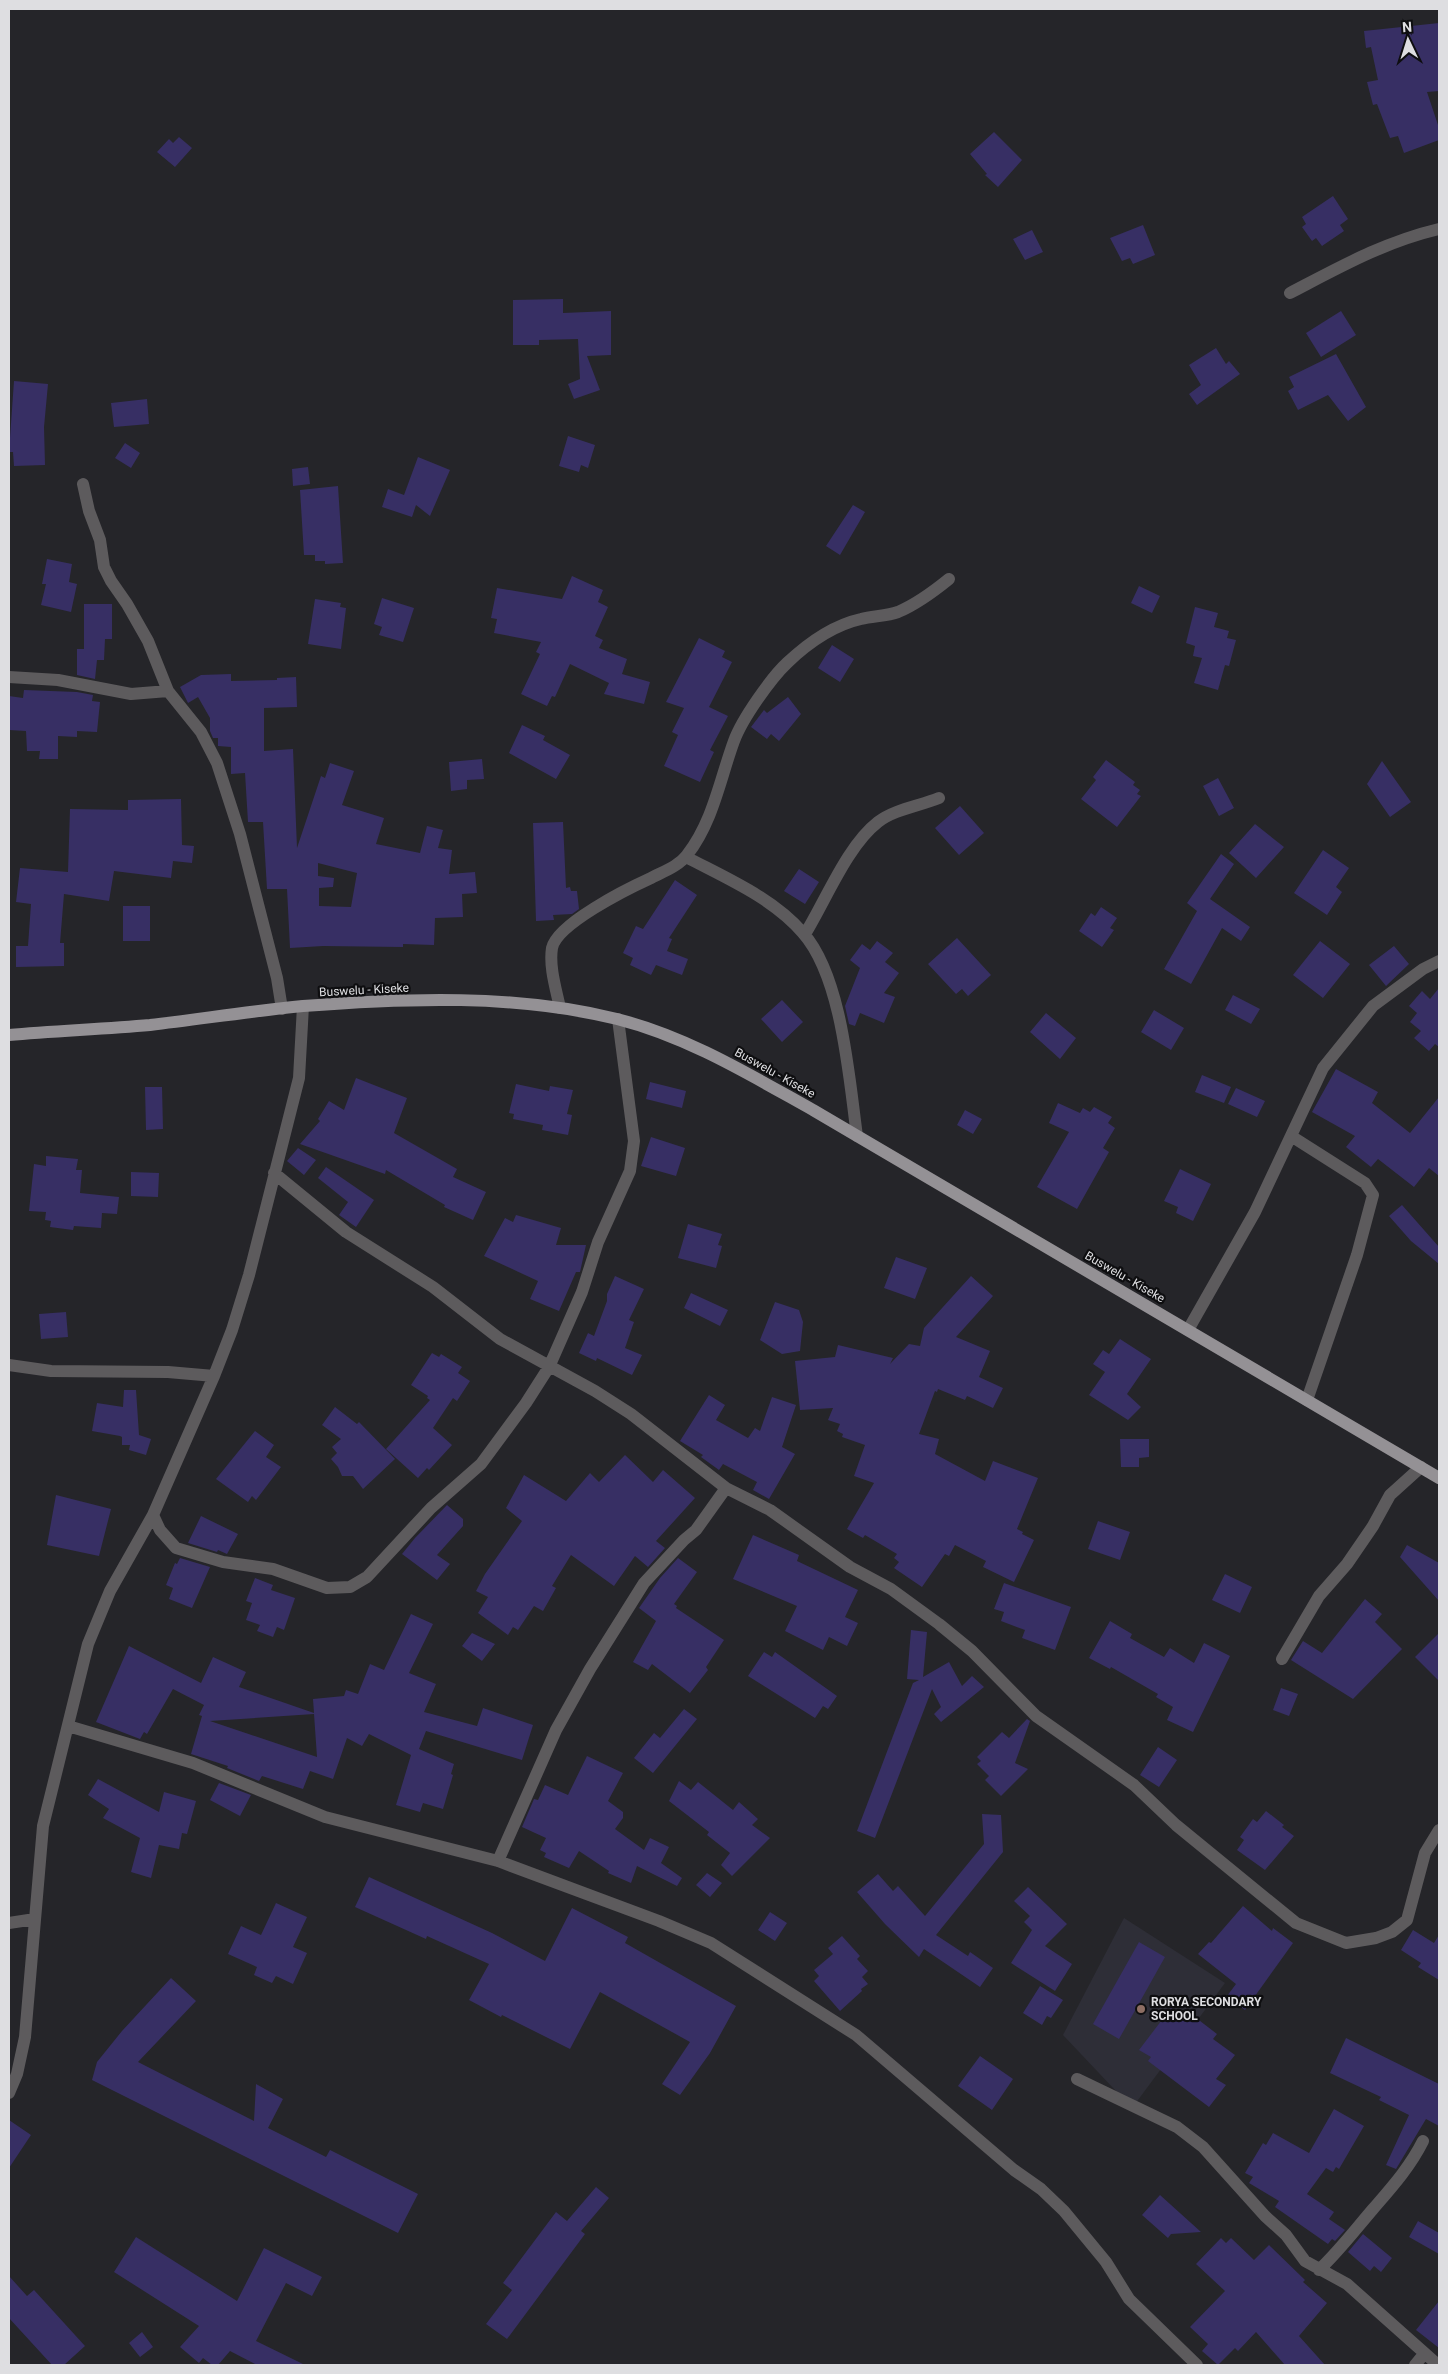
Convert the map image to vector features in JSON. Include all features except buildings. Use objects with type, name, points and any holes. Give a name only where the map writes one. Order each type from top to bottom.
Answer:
[{"type":"main road","name":"Buswelu - Kiseke","points":[[9,1035],[149,1025],[303,1006],[392,1001],[478,1001],[560,1008],[618,1019],[708,1051],[857,1136],[1439,1478]]},
{"type":"street","points":[[1290,293],[1382,246],[1439,229]]},
{"type":"street","points":[[84,484],[89,511],[100,540],[104,567],[148,640],[168,691],[201,732],[217,762],[240,834],[282,1009]]},
{"type":"street","points":[[560,1008],[552,966],[552,946],[562,933],[578,918],[629,888],[675,866],[686,857],[716,800],[734,740],[743,722],[786,664],[818,637],[859,619],[897,612],[923,599],[949,580]]},
{"type":"street","points":[[9,677],[58,680],[131,694],[168,691]]},
{"type":"street","points":[[805,934],[858,844],[878,822],[898,812],[939,798]]},
{"type":"street","points":[[686,857],[745,888],[788,917],[805,934],[826,972],[832,992],[844,1044],[857,1136]]},
{"type":"street","points":[[1188,1330],[1256,1212],[1323,1068],[1373,1006],[1423,969],[1439,961]]},
{"type":"street","points":[[9,2093],[18,2074],[25,2037],[43,1826],[88,1644],[110,1591],[153,1515],[214,1376],[232,1330],[249,1275],[299,1078],[303,1006]]},
{"type":"street","points":[[153,1515],[160,1530],[176,1548],[223,1562],[273,1569],[327,1588],[350,1587],[367,1576],[431,1508],[480,1464],[521,1410],[548,1367],[582,1292],[598,1242],[630,1172],[634,1141],[618,1019]]},
{"type":"street","points":[[1291,1136],[1364,1183],[1372,1195],[1357,1255],[1307,1400]]},
{"type":"street","points":[[274,1174],[346,1232],[433,1288],[500,1339],[548,1367],[595,1391],[630,1414],[726,1488],[770,1510],[850,1567],[891,1589],[939,1624],[972,1651],[1036,1716],[1134,1785],[1176,1825],[1296,1922],[1324,1936],[1346,1943],[1376,1938],[1392,1932],[1407,1920],[1425,1854],[1439,1830]]},
{"type":"street","points":[[9,1365],[51,1371],[168,1372],[214,1376]]},
{"type":"street","points":[[1282,1659],[1319,1596],[1347,1564],[1373,1526],[1390,1495],[1421,1467]]},
{"type":"street","points":[[498,1861],[556,1730],[590,1669],[644,1583],[684,1540],[696,1530],[726,1488]]},
{"type":"street","points":[[68,1726],[193,1764],[325,1817],[498,1861],[659,1921],[711,1943],[856,2035],[1014,2170],[1041,2189],[1064,2211],[1106,2262],[1129,2300],[1198,2365]]},
{"type":"street","points":[[9,1923],[35,1919]]},
{"type":"street","points":[[1077,2079],[1177,2128],[1203,2147],[1264,2216],[1286,2235],[1305,2262],[1347,2284],[1438,2365]]},
{"type":"street","points":[[1319,2270],[1336,2254],[1401,2178],[1414,2160],[1423,2141]]},
{"type":"street","points":[[1415,2365],[1424,2354]]},
{"type":"shaded area","name":"RORYA SECONDARY SCHOOL","points":[[1124,1918],[1225,1983],[1132,2108],[1063,2035]]},
{"type":"place","name":"RORYA SECONDARY SCHOOL","points":[[1141,2009]]}]
